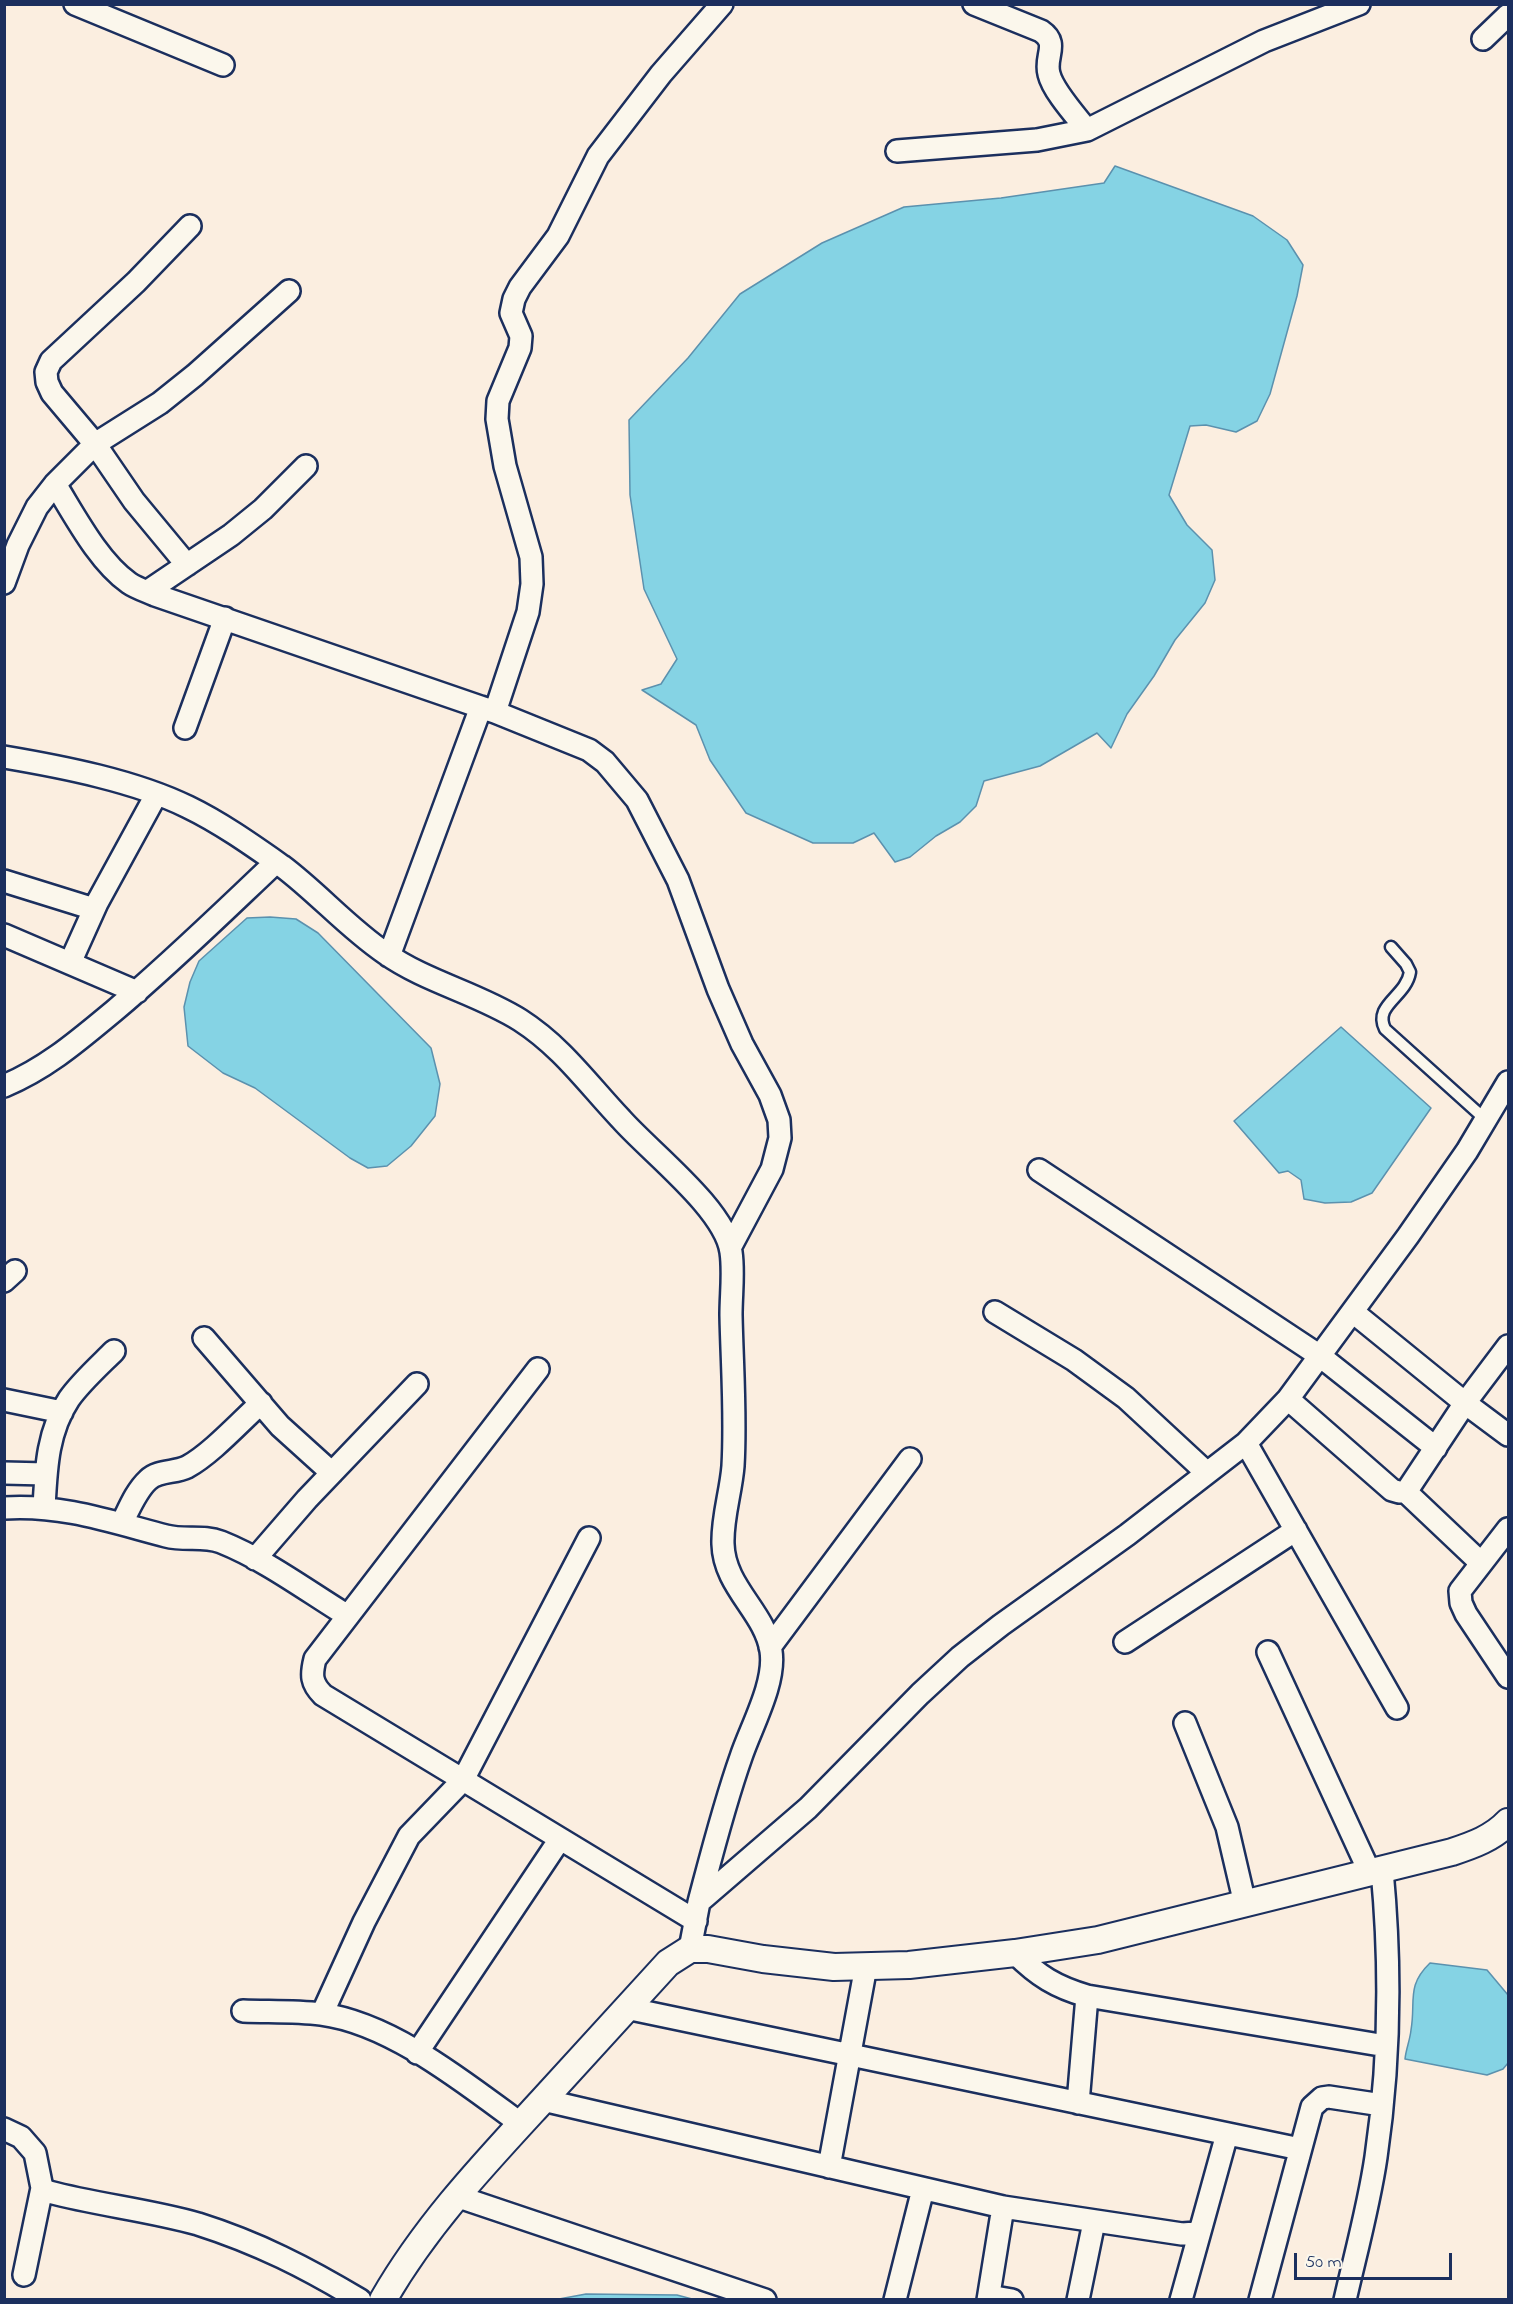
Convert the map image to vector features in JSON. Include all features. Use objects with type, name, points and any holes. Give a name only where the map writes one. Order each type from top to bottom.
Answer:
[{"type":"street","points":[[75,4],[223,65]]},
{"type":"street","points":[[389,956],[528,612],[532,584],[531,557],[505,466],[497,419],[498,401],[520,348],[521,336],[511,313],[514,299],[520,287],[558,236],[598,156],[660,74],[722,4]]},
{"type":"street","points":[[974,4],[1049,36],[1051,44],[1047,64],[1049,77],[1087,130]]},
{"type":"street","points":[[897,151],[1037,140],[1087,130],[1264,41],[1359,4]]},
{"type":"street","points":[[1483,39],[1509,15]]},
{"type":"street","points":[[187,565],[134,501],[95,444],[52,393],[46,372],[51,361],[136,282],[190,226]]},
{"type":"street","points":[[4,583],[18,545],[37,507],[55,484],[95,444],[160,403],[290,291]]},
{"type":"street","points":[[148,591],[231,535],[263,509],[306,466]]},
{"type":"street","points":[[55,484],[91,539],[117,572],[131,584],[488,710],[589,750],[605,762],[637,800],[678,880],[718,989],[742,1044],[770,1095],[779,1120],[780,1138],[772,1169],[731,1246]]},
{"type":"street","points":[[185,728],[225,618]]},
{"type":"street","points":[[4,757],[128,785],[184,805],[276,862],[389,956],[419,973],[516,1017],[547,1038],[621,1120],[705,1204],[722,1227],[731,1246],[734,1428],[732,1470],[723,1545],[727,1568],[738,1590],[764,1629],[770,1647],[772,1665],[769,1680],[726,1804],[690,1949]]},
{"type":"street","points":[[70,963],[94,909],[156,795]]},
{"type":"street","points":[[4,1086],[29,1076],[65,1052],[137,992],[276,862]]},
{"type":"street","points":[[4,881],[94,909]]},
{"type":"street","points":[[4,935],[137,992]]},
{"type":"street","points":[[698,1911],[808,1808],[920,1694],[960,1657],[1001,1624],[1127,1535],[1246,1443],[1288,1399],[1353,1312],[1408,1236],[1509,1082]]},
{"type":"street","points":[[1039,1170],[1320,1356],[1436,1448]]},
{"type":"street","points":[[995,1312],[1074,1360],[1126,1398],[1207,1473]]},
{"type":"street","points":[[1353,1312],[1465,1403],[1509,1435]]},
{"type":"street","points":[[204,1338],[280,1426],[332,1473]]},
{"type":"street","points":[[1406,1492],[1465,1403],[1509,1346]]},
{"type":"street","points":[[44,1508],[47,1457],[52,1434],[70,1398],[114,1351]]},
{"type":"street","points":[[538,1370],[315,1659],[311,1674],[314,1685],[323,1695],[560,1839],[698,1911]]},
{"type":"street","points":[[255,1559],[332,1473],[417,1384]]},
{"type":"street","points":[[1288,1399],[1392,1490],[1406,1492],[1481,1563]]},
{"type":"street","points":[[4,1400],[62,1413]]},
{"type":"street","points":[[122,1523],[148,1479],[155,1474],[175,1471],[195,1461],[261,1403]]},
{"type":"street","points":[[1246,1443],[1397,1708]]},
{"type":"street","points":[[770,1647],[910,1459]]},
{"type":"street","points":[[4,1473],[46,1473]]},
{"type":"street","points":[[4,1508],[63,1510],[122,1523],[168,1537],[210,1538],[255,1559],[348,1616]]},
{"type":"street","points":[[1509,1529],[1460,1591],[1461,1603],[1466,1614],[1509,1677]]},
{"type":"street","points":[[1125,1642],[1296,1530]]},
{"type":"street","points":[[322,2014],[364,1922],[409,1836],[463,1780],[589,1538]]},
{"type":"street","points":[[1268,1652],[1376,1871],[1389,1965],[1386,2046],[1376,2158],[1345,2300]]},
{"type":"street","points":[[1185,1723],[1227,1827],[1245,1904]]},
{"type":"street","points":[[382,2300],[401,2268],[456,2196],[668,1963],[690,1949],[708,1949],[763,1959],[834,1967],[909,1965],[1015,1953],[1098,1940],[1452,1852],[1480,1843],[1507,1826]]},
{"type":"street","points":[[417,2053],[560,1839]]},
{"type":"street","points":[[1015,1953],[1033,1971],[1050,1982],[1088,1996],[1386,2046]]},
{"type":"street","points":[[829,2167],[866,1966]]},
{"type":"street","points":[[1078,2103],[1088,1996]]},
{"type":"street","points":[[626,2008],[1300,2149]]},
{"type":"street","points":[[243,2011],[322,2014],[365,2026],[448,2071],[521,2124]]},
{"type":"street","points":[[1260,2300],[1312,2107],[1322,2098],[1382,2104]]},
{"type":"street","points":[[543,2100],[1004,2207],[1182,2234],[1196,2233],[1202,2228]]},
{"type":"street","points":[[4,2129],[21,2138],[35,2153],[42,2188],[24,2275]]},
{"type":"street","points":[[1181,2300],[1227,2134]]},
{"type":"street","points":[[42,2188],[58,2194],[196,2224],[249,2242],[303,2266],[360,2300]]},
{"type":"street","points":[[895,2300],[923,2189]]},
{"type":"street","points":[[456,2196],[765,2300]]},
{"type":"street","points":[[1004,2207],[988,2298],[1012,2300]]},
{"type":"street","points":[[1078,2300],[1094,2222]]},
{"type":"lane","points":[[1391,947],[1410,972],[1406,987],[1382,1015],[1385,1029],[1486,1120]]},
{"type":"water","points":[[1115,166],[1253,216],[1287,240],[1303,265],[1297,296],[1270,394],[1257,421],[1236,432],[1206,425],[1190,426],[1169,495],[1187,525],[1212,550],[1215,580],[1205,603],[1175,640],[1154,676],[1127,714],[1111,748],[1097,733],[1040,766],[984,781],[976,806],[960,822],[936,836],[910,857],[895,862],[874,833],[853,843],[813,843],[746,813],[710,760],[696,725],[642,690],[661,684],[677,659],[644,589],[630,495],[629,420],[688,358],[740,294],[822,243],[904,207],[1001,198],[1104,183]]},
{"type":"water","points":[[247,918],[296,919],[318,933],[431,1048],[440,1084],[435,1116],[411,1146],[387,1166],[368,1168],[350,1158],[255,1088],[223,1073],[188,1046],[184,1007],[190,982],[199,961]]},
{"type":"water","points":[[1341,1027],[1431,1108],[1372,1193],[1351,1202],[1325,1203],[1304,1199],[1301,1180],[1288,1171],[1279,1173],[1234,1121]]},
{"type":"water","points":[[1430,1963],[1487,1970],[1508,1995],[1508,2063],[1503,2069],[1487,2075],[1405,2059],[1411,2030],[1413,1994],[1422,1971]]},
{"type":"water","points":[[586,2294],[677,2295],[692,2299],[559,2299]]}]
